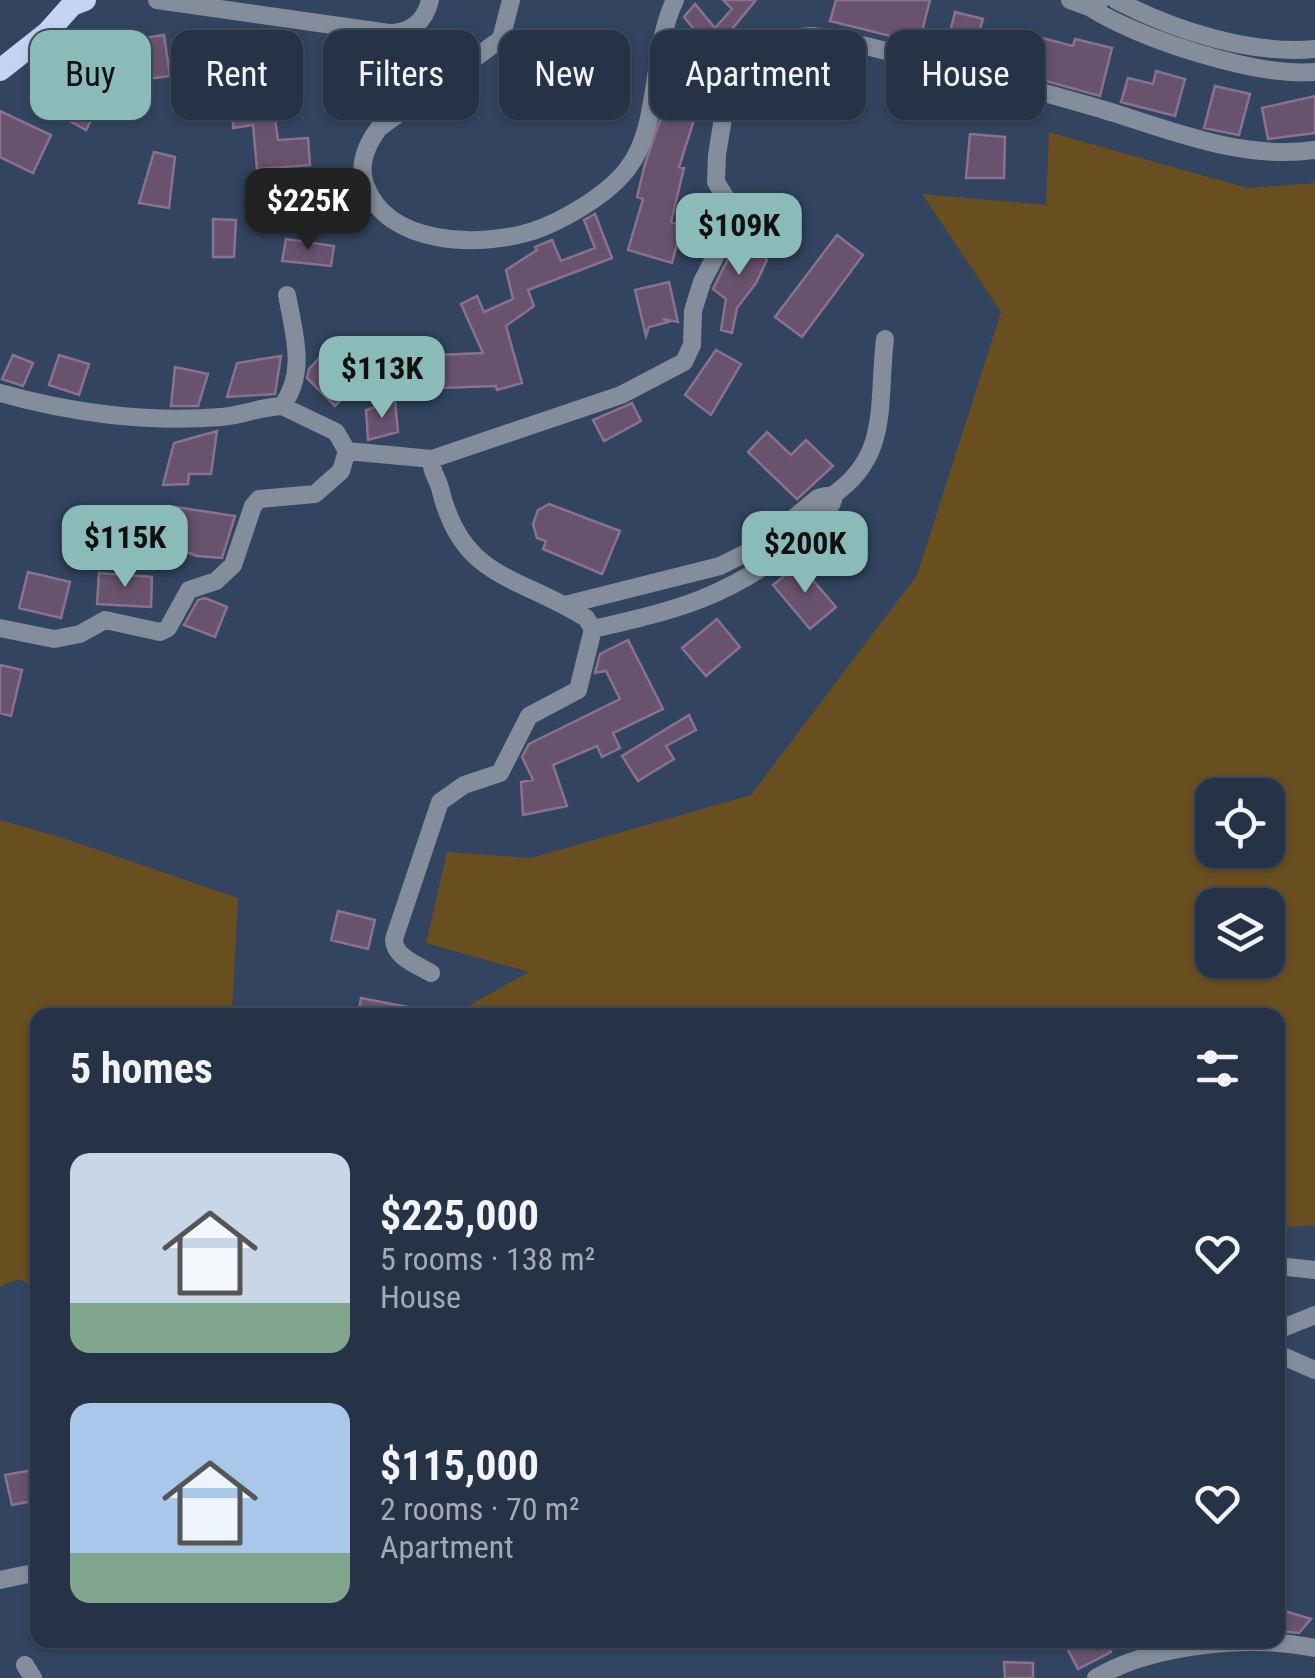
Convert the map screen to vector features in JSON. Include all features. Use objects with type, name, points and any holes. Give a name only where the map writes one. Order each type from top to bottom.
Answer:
[{"type":"main road","points":[[0,70],[47,33],[72,6],[85,0]]},
{"type":"street","points":[[157,0],[389,33],[419,24],[430,0]]},
{"type":"street","points":[[511,0],[504,34],[493,46],[379,128],[369,141],[362,174],[374,202],[397,225],[490,240],[532,232],[613,183],[638,151],[662,30],[675,0]]},
{"type":"street","points":[[1070,0],[1095,4],[1122,26],[1215,56],[1276,71],[1315,72]]},
{"type":"street","points":[[1116,0],[1252,46],[1315,49]]},
{"type":"street","points":[[347,451],[432,459],[621,394],[684,362],[692,345],[693,311],[702,282],[733,222],[733,210],[716,182],[716,155],[729,80],[774,39],[838,39],[1232,149],[1283,154],[1315,150]]},
{"type":"street","points":[[282,406],[295,389],[297,372],[287,295]]},
{"type":"street","points":[[565,605],[720,566],[760,546],[818,498],[830,497],[849,484],[874,450],[885,339]]},
{"type":"street","points":[[0,393],[71,410],[150,418],[227,416],[282,406],[336,432],[347,451],[341,470],[315,494],[260,499],[233,565],[216,580],[189,590],[168,628],[160,632],[105,620],[80,634],[54,639],[0,628]]},
{"type":"street","points":[[430,972],[403,957],[394,946],[394,938],[440,802],[464,784],[500,772],[529,716],[560,704],[578,690],[593,629],[586,618],[565,605],[481,564],[460,544],[446,518],[430,466],[432,459]]},
{"type":"street","points":[[593,629],[710,598],[755,576],[820,520],[832,506],[830,497]]},
{"type":"street","points":[[1285,1267],[1315,1270]]},
{"type":"street","points":[[1285,1327],[1315,1315]]},
{"type":"street","points":[[1285,1357],[1315,1370]]},
{"type":"street","points":[[0,1580],[30,1574]]},
{"type":"street","points":[[1285,1643],[1315,1648]]},
{"type":"street","points":[[1096,1678],[1109,1670],[1167,1652],[1199,1648]]},
{"type":"shaded area","points":[[1049,132],[1247,188],[1315,183],[1315,1225],[1285,1227],[1285,1008],[465,1008],[529,972],[426,943],[447,852],[531,858],[751,795],[917,575],[1001,312],[922,194],[1046,205]]},
{"type":"shaded area","points":[[0,820],[238,898],[232,1008],[30,1008],[30,1285],[19,1279],[0,1286]]},
{"type":"building","points":[[723,0],[756,0],[731,30],[695,30],[684,17],[695,4],[715,28],[732,9]]},
{"type":"building","points":[[836,0],[930,0],[922,30],[886,30],[886,35],[830,21]]},
{"type":"building","points":[[955,12],[983,19],[980,30],[951,30]]},
{"type":"building","points":[[164,35],[170,76],[151,79],[151,37]]},
{"type":"building","points":[[1045,39],[1073,46],[1075,39],[1112,48],[1100,96],[1045,81]]},
{"type":"building","points":[[1156,71],[1185,79],[1175,116],[1121,102],[1128,78],[1153,84]]},
{"type":"building","points":[[1215,86],[1250,94],[1239,135],[1204,128]]},
{"type":"building","points":[[1315,96],[1315,133],[1268,139],[1262,108]]},
{"type":"building","points":[[0,111],[51,135],[33,173],[0,157]]},
{"type":"building","points":[[68,120],[91,120],[86,130]]},
{"type":"building","points":[[233,120],[275,120],[278,140],[308,138],[310,165],[257,169],[253,125],[233,128]]},
{"type":"building","points":[[660,120],[694,120],[679,167],[684,168],[671,222],[682,225],[672,263],[628,250],[643,199],[637,197]]},
{"type":"building","points":[[970,134],[1005,137],[1004,178],[966,178]]},
{"type":"building","points":[[154,152],[175,157],[169,208],[139,203]]},
{"type":"building","points":[[327,184],[328,218],[278,228],[272,214],[261,213],[259,197]]},
{"type":"building","points":[[595,214],[612,258],[528,290],[534,306],[506,326],[522,383],[497,390],[496,386],[440,388],[438,355],[483,353],[461,304],[477,296],[484,312],[513,299],[506,270],[537,250],[535,247],[552,240],[561,261],[595,248],[584,220]]},
{"type":"building","points":[[213,219],[236,220],[234,257],[213,257]]},
{"type":"building","points":[[742,231],[767,260],[737,308],[732,333],[721,330],[726,299],[713,289]]},
{"type":"building","points":[[837,235],[863,255],[802,337],[775,317]]},
{"type":"building","points":[[286,239],[334,246],[331,266],[282,261]]},
{"type":"building","points":[[669,282],[678,322],[663,319],[668,322],[649,327],[646,336],[635,290]]},
{"type":"building","points":[[716,350],[741,364],[711,415],[685,395]]},
{"type":"building","points":[[13,355],[33,363],[23,386],[2,379]]},
{"type":"building","points":[[59,355],[89,364],[79,395],[49,385]]},
{"type":"building","points":[[281,356],[275,394],[227,397],[237,363]]},
{"type":"building","points":[[319,358],[349,392],[335,406],[307,378]]},
{"type":"building","points":[[175,367],[208,374],[198,406],[171,406]]},
{"type":"building","points":[[395,400],[398,432],[368,440],[366,410]]},
{"type":"building","points":[[632,403],[641,421],[604,441],[593,420]]},
{"type":"building","points":[[217,431],[211,474],[189,474],[188,484],[163,485],[174,443]]},
{"type":"building","points":[[767,432],[791,455],[806,440],[833,466],[797,499],[748,452]]},
{"type":"building","points":[[549,504],[620,531],[602,574],[543,549],[546,541],[537,538],[533,524],[538,510]]},
{"type":"building","points":[[169,506],[235,516],[222,558],[197,556],[164,543]]},
{"type":"building","points":[[799,564],[836,607],[810,629],[773,585]]},
{"type":"building","points":[[28,572],[70,582],[61,618],[19,608]]},
{"type":"building","points":[[99,573],[152,577],[151,607],[97,604]]},
{"type":"building","points":[[205,598],[227,607],[215,637],[184,625],[198,600]]},
{"type":"building","points":[[717,619],[740,647],[706,676],[682,648]]},
{"type":"building","points":[[628,640],[663,709],[613,733],[620,748],[602,757],[597,746],[553,765],[567,806],[523,815],[521,782],[533,780],[522,757],[529,744],[620,699],[606,671],[595,673],[600,654]]},
{"type":"building","points":[[0,665],[22,670],[11,716],[0,713]]},
{"type":"building","points":[[689,715],[696,730],[666,746],[674,759],[638,781],[622,756]]},
{"type":"building","points":[[338,911],[375,920],[368,949],[331,940]]},
{"type":"building","points":[[361,998],[413,1008],[359,1008]]},
{"type":"building","points":[[30,1470],[30,1502],[12,1505],[5,1475]]},
{"type":"building","points":[[1285,1611],[1311,1619],[1299,1633],[1285,1632]]},
{"type":"building","points":[[1067,1648],[1109,1648],[1111,1652],[1078,1669]]},
{"type":"building","points":[[1004,1662],[1033,1663],[1033,1678],[1005,1678]]}]
